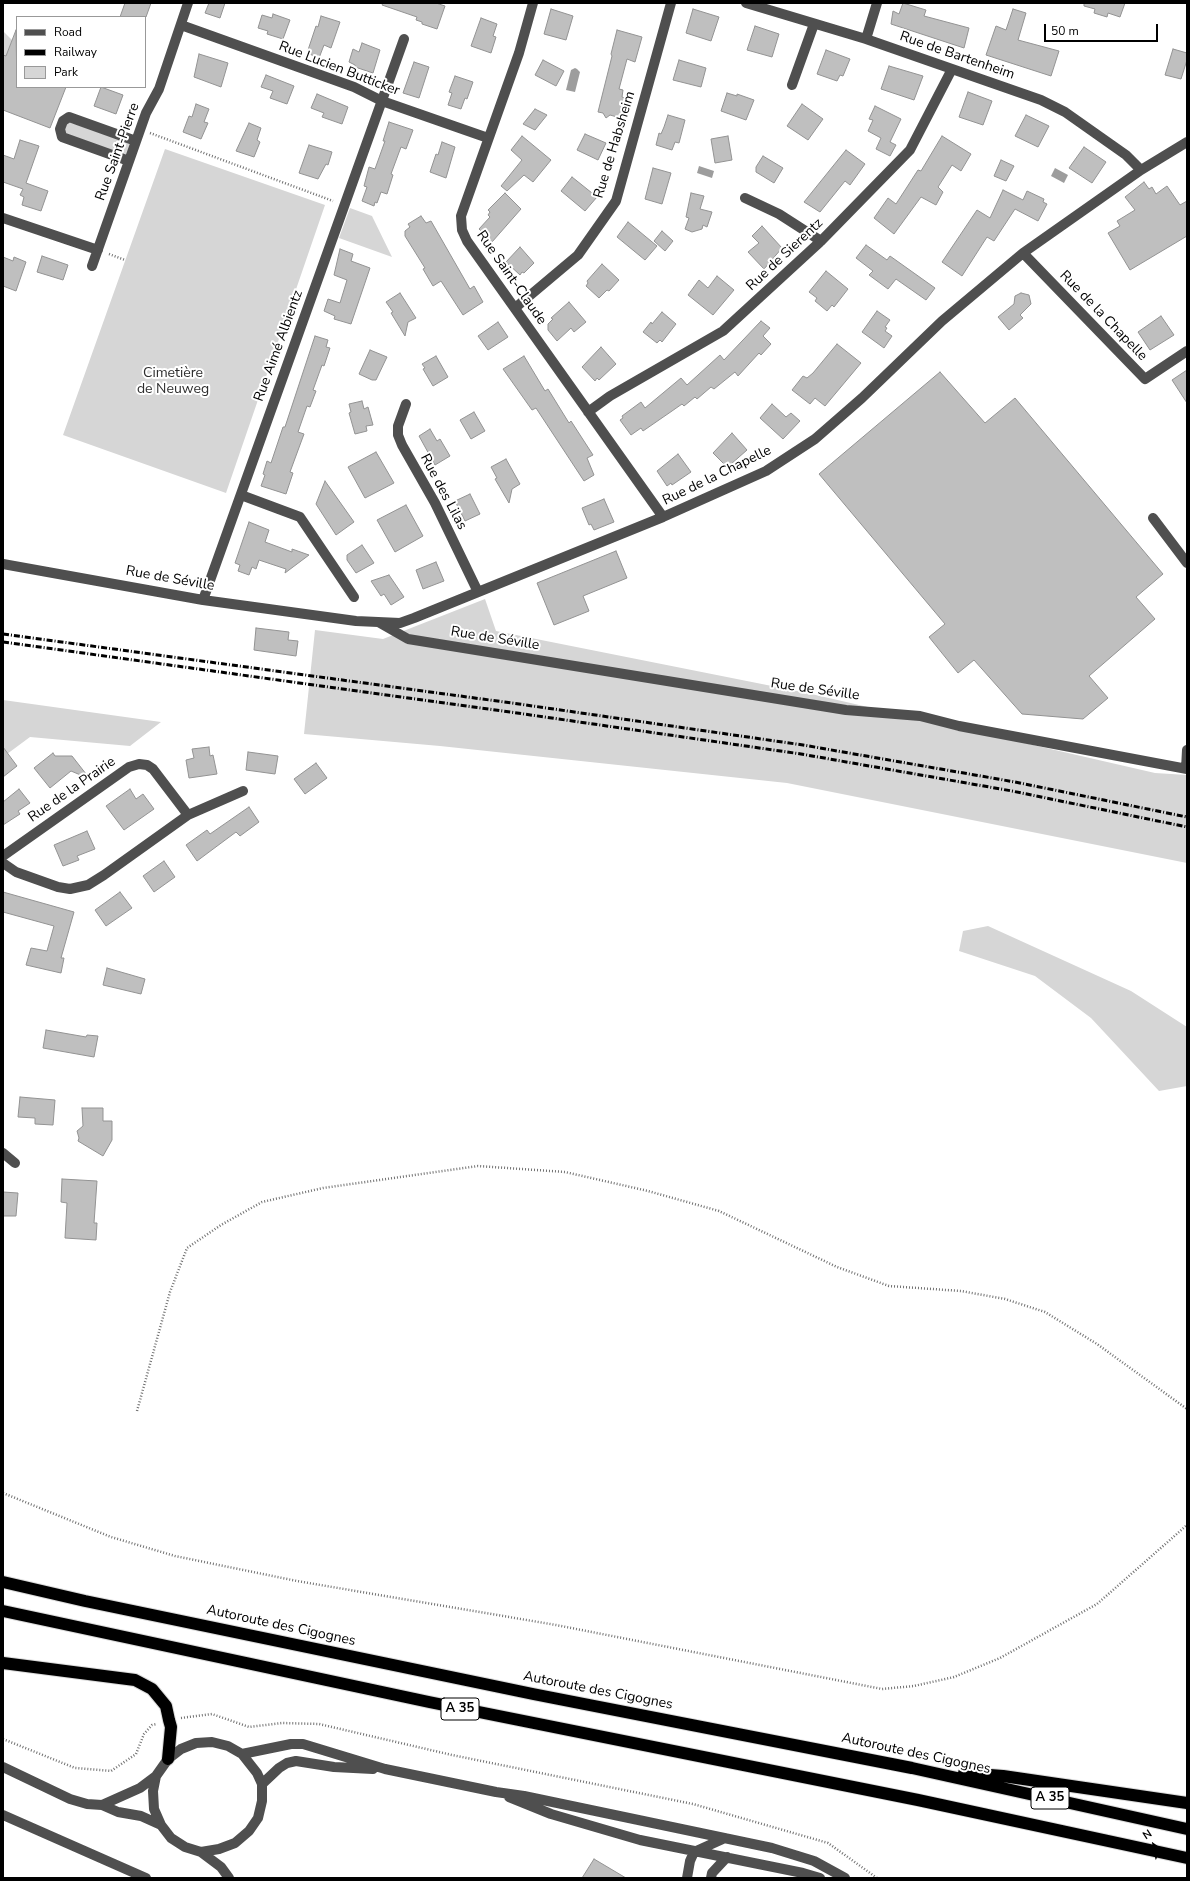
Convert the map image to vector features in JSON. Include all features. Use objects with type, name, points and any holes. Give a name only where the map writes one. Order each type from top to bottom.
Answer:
[{"type":"highway","name":"Autoroute des Cigognes","points":[[3,1582],[85,1601],[533,1694],[912,1768],[1187,1829]]},
{"type":"highway","name":"A 35","points":[[3,1611],[406,1698],[918,1800],[1187,1858]]},
{"type":"highway","points":[[3,1663],[135,1680],[152,1690],[166,1706],[171,1727],[168,1759]]},
{"type":"highway","points":[[912,1768],[1003,1776],[1187,1803]]},
{"type":"street","name":"Rue Saint-Pierre","points":[[92,266],[146,113],[159,89],[188,3]]},
{"type":"street","name":"Rue Saint-Claude","points":[[533,3],[519,53],[461,216],[462,230],[467,241],[663,517]]},
{"type":"street","name":"Rue de Habsheim","points":[[515,308],[578,255],[616,201],[671,3]]},
{"type":"street","name":"Rue de Bartenheim","points":[[746,3],[866,39],[1041,100],[1065,112],[1126,155],[1141,170]]},
{"type":"street","points":[[866,39],[877,3]]},
{"type":"street","points":[[792,85],[814,24]]},
{"type":"street","name":"Rue Lucien Butticker","points":[[181,25],[354,87],[382,101],[488,138]]},
{"type":"street","name":"Rue Aimé Albientz","points":[[203,600],[404,39]]},
{"type":"street","name":"Rue de Sierentz","points":[[588,412],[610,396],[723,332],[821,241],[910,150],[952,69]]},
{"type":"street","points":[[129,161],[62,137],[60,129],[63,121],[69,117],[136,141]]},
{"type":"street","name":"Rue de la Chapelle","points":[[390,623],[400,623],[414,618],[663,517],[766,471],[815,438],[862,398],[942,322],[1023,253],[1141,170],[1187,142]]},
{"type":"street","points":[[745,198],[779,214],[821,241]]},
{"type":"street","points":[[3,218],[98,250]]},
{"type":"street","name":"Rue de la Chapelle","points":[[1023,253],[1145,379],[1187,351]]},
{"type":"street","name":"Rue des Lilas","points":[[406,404],[398,426],[398,435],[402,445],[435,503],[478,592]]},
{"type":"street","points":[[241,496],[300,517],[354,597]]},
{"type":"street","points":[[1153,518],[1187,563]]},
{"type":"street","name":"Rue de Séville","points":[[3,564],[203,600],[380,623],[390,623],[410,634],[438,644]]},
{"type":"street","name":"Rue de Séville","points":[[380,623],[408,639],[846,710],[920,716],[959,726],[1187,769]]},
{"type":"street","points":[[1187,750],[1187,769]]},
{"type":"street","name":"Rue de la Prairie","points":[[3,856],[130,767],[139,764],[147,765],[154,770],[188,815]]},
{"type":"street","points":[[3,863],[16,872],[58,887],[70,889],[88,885],[188,815],[243,791]]},
{"type":"street","points":[[3,1153],[15,1163]]},
{"type":"street","points":[[102,1805],[140,1788],[156,1776],[168,1759],[181,1749],[202,1743],[212,1742],[228,1746],[242,1754],[257,1773],[262,1784],[262,1801],[260,1812],[249,1832],[235,1843],[219,1850],[201,1852]]},
{"type":"street","points":[[242,1754],[290,1744],[302,1744],[385,1769],[725,1838],[814,1861],[845,1878]]},
{"type":"street","points":[[262,1784],[279,1768],[287,1763],[296,1761],[359,1770],[385,1769]]},
{"type":"street","points":[[3,1768],[70,1799],[87,1804],[102,1805],[118,1812],[141,1816],[160,1825]]},
{"type":"street","points":[[156,1776],[153,1791],[154,1809],[160,1825],[171,1838],[185,1847],[201,1852],[221,1867],[229,1878]]},
{"type":"street","points":[[496,1792],[551,1814],[640,1840],[803,1873],[820,1878]]},
{"type":"street","points":[[3,1815],[146,1878]]},
{"type":"street","points":[[687,1878],[690,1861],[694,1852],[725,1838]]},
{"type":"street","points":[[711,1878],[712,1873],[727,1858]]},
{"type":"path","points":[[141,129],[345,205]]},
{"type":"path","points":[[98,250],[125,260]]},
{"type":"path","points":[[137,1411],[170,1292],[187,1248],[221,1225],[262,1202],[323,1188],[478,1166],[565,1172],[648,1191],[719,1211],[837,1267],[889,1286],[961,1291],[1005,1299],[1044,1312],[1097,1344],[1187,1409]]},
{"type":"path","points":[[3,1493],[111,1537],[176,1556],[297,1581],[556,1625],[882,1689],[914,1686],[954,1677],[1000,1658],[1096,1604],[1187,1525]]},
{"type":"green space","points":[[3,31],[12,40],[6,56],[3,55]]},
{"type":"green space","points":[[63,121],[136,141],[129,161],[62,137]]},
{"type":"green space","name":"Cimetière de Neuweg","points":[[165,149],[325,205],[226,493],[63,435]]},
{"type":"green space","points":[[350,208],[372,216],[392,257],[339,238]]},
{"type":"green space","points":[[485,599],[496,631],[807,693],[1155,773],[1187,775],[1187,863],[787,783],[440,746],[304,734],[315,630],[383,639]]},
{"type":"green space","points":[[3,700],[161,722],[130,746],[30,737],[3,757]]},
{"type":"green space","points":[[988,926],[1131,991],[1187,1027],[1187,1086],[1159,1091],[1091,1018],[1035,976],[959,951],[963,931]]},
{"type":"shaded area","points":[[575,68],[580,72],[575,92],[566,90],[571,70]]},
{"type":"shaded area","points":[[699,166],[714,171],[712,178],[697,173]]},
{"type":"shaded area","points":[[1055,168],[1068,175],[1064,183],[1051,176]]},
{"type":"building","points":[[125,3],[151,3],[146,17],[120,16]]},
{"type":"building","points":[[209,3],[225,3],[220,18],[205,13]]},
{"type":"building","points":[[383,3],[436,3],[445,6],[437,29],[422,24],[422,22],[416,20],[417,17],[382,5]]},
{"type":"building","points":[[903,3],[926,10],[924,16],[969,28],[964,48],[891,24],[893,11],[899,14]]},
{"type":"building","points":[[1084,3],[1125,3],[1120,17],[1108,13],[1107,17],[1094,13],[1095,9],[1084,6]]},
{"type":"building","points":[[551,9],[573,16],[566,40],[544,34]]},
{"type":"building","points":[[693,9],[719,17],[711,41],[686,33]]},
{"type":"building","points":[[1013,9],[1026,13],[1018,40],[1059,51],[1051,76],[986,55],[996,26],[1006,30]]},
{"type":"building","points":[[273,14],[290,20],[283,39],[267,34],[268,31],[258,28],[262,15],[272,18]]},
{"type":"building","points":[[321,16],[340,22],[331,48],[324,45],[319,58],[307,53]]},
{"type":"building","points":[[481,18],[497,24],[493,36],[496,37],[491,53],[471,46]]},
{"type":"building","points":[[755,26],[779,34],[772,57],[747,50]]},
{"type":"building","points":[[16,30],[16,88],[66,88],[50,128],[3,110],[3,55],[6,56]]},
{"type":"building","points":[[617,30],[642,37],[635,62],[627,59],[619,89],[623,90],[622,97],[625,98],[621,114],[617,117],[610,115],[606,118],[603,113],[598,112]]},
{"type":"building","points":[[362,43],[380,50],[373,73],[355,67],[355,65],[349,62],[353,49],[359,52]]},
{"type":"building","points":[[1173,49],[1187,53],[1187,60],[1181,79],[1165,75]]},
{"type":"building","points":[[826,50],[850,59],[843,76],[840,75],[837,81],[817,74]]},
{"type":"building","points":[[199,54],[228,63],[221,87],[194,77]]},
{"type":"building","points":[[543,60],[564,71],[556,86],[535,75]]},
{"type":"building","points":[[679,60],[706,68],[701,87],[673,80]]},
{"type":"building","points":[[414,62],[429,67],[419,98],[403,93]]},
{"type":"building","points":[[889,66],[923,76],[914,100],[881,89]]},
{"type":"building","points":[[266,75],[294,86],[287,104],[270,98],[273,91],[261,87]]},
{"type":"building","points":[[455,76],[473,82],[467,99],[465,98],[461,109],[448,105],[452,93],[449,92]]},
{"type":"building","points":[[101,88],[123,95],[116,114],[94,106]]},
{"type":"building","points":[[968,92],[992,101],[983,125],[959,117]]},
{"type":"building","points":[[727,93],[737,96],[737,94],[754,100],[746,120],[721,111]]},
{"type":"building","points":[[317,94],[348,107],[342,124],[322,117],[324,113],[311,108]]},
{"type":"building","points":[[196,104],[209,109],[204,122],[208,123],[201,139],[183,132],[189,116],[192,117]]},
{"type":"building","points":[[802,104],[823,119],[808,140],[787,126]]},
{"type":"building","points":[[875,106],[901,119],[890,142],[896,145],[890,156],[876,149],[881,138],[868,131],[873,120],[869,119]]},
{"type":"building","points":[[535,109],[547,115],[535,130],[523,124]]},
{"type":"building","points":[[668,115],[685,120],[679,143],[675,142],[672,150],[656,145],[659,133],[661,134]]},
{"type":"building","points":[[1026,115],[1049,126],[1038,147],[1015,136]]},
{"type":"building","points":[[389,122],[413,130],[406,149],[401,147],[391,174],[393,175],[387,194],[381,192],[377,203],[375,202],[374,206],[362,201],[367,187],[364,186],[369,167],[375,169],[385,141],[383,141]]},
{"type":"building","points":[[249,123],[261,128],[257,140],[260,142],[254,157],[236,151]]},
{"type":"building","points":[[585,134],[606,143],[598,160],[577,150]]},
{"type":"building","points":[[522,136],[551,160],[533,182],[524,175],[507,191],[501,186],[522,160],[511,150]]},
{"type":"building","points":[[728,136],[732,160],[715,163],[711,139]]},
{"type":"building","points":[[942,136],[971,154],[961,171],[952,165],[938,187],[943,192],[936,205],[921,197],[894,234],[874,218],[888,198],[896,204],[918,170],[921,171]]},
{"type":"building","points":[[20,140],[39,146],[26,183],[48,191],[41,211],[22,205],[24,197],[20,195],[23,189],[3,182],[3,155],[14,159]]},
{"type":"building","points":[[442,142],[455,147],[446,178],[430,172]]},
{"type":"building","points":[[309,145],[332,152],[328,165],[326,164],[318,179],[299,173]]},
{"type":"building","points":[[1084,147],[1106,162],[1092,183],[1069,168]]},
{"type":"building","points":[[846,150],[865,164],[850,185],[845,181],[820,212],[804,202]]},
{"type":"building","points":[[763,156],[783,168],[774,183],[756,172],[756,167]]},
{"type":"building","points":[[1001,160],[1014,166],[1006,181],[994,176]]},
{"type":"building","points":[[653,168],[671,173],[662,204],[645,199]]},
{"type":"building","points":[[572,177],[597,197],[585,211],[561,191]]},
{"type":"building","points":[[1144,182],[1149,189],[1152,187],[1156,194],[1167,186],[1180,205],[1187,201],[1187,236],[1130,270],[1108,233],[1120,226],[1117,221],[1135,210],[1125,197]]},
{"type":"building","points":[[1003,190],[1023,200],[1027,191],[1044,199],[1043,202],[1047,204],[1038,221],[1015,209],[994,241],[987,237],[962,276],[942,262],[977,210],[990,218]]},
{"type":"building","points":[[505,193],[521,209],[492,242],[479,229],[490,217],[488,215],[490,212],[488,210]]},
{"type":"building","points":[[691,193],[704,196],[700,209],[712,212],[707,227],[703,225],[702,229],[692,232],[685,229],[689,218],[686,217]]},
{"type":"building","points":[[421,216],[426,223],[431,221],[470,289],[474,286],[483,302],[463,315],[441,281],[433,286],[423,269],[425,268],[405,236],[405,231],[410,227],[408,224]]},
{"type":"building","points":[[628,222],[657,246],[645,260],[617,237]]},
{"type":"building","points":[[762,226],[782,248],[764,269],[748,252],[759,243],[752,236]]},
{"type":"building","points":[[662,231],[673,241],[665,251],[654,241]]},
{"type":"building","points":[[866,245],[887,260],[890,256],[935,288],[926,300],[896,279],[888,289],[869,275],[873,271],[856,258]]},
{"type":"building","points":[[520,247],[534,263],[520,275],[506,262]]},
{"type":"building","points":[[340,249],[353,254],[351,261],[370,268],[351,324],[334,319],[335,316],[324,311],[328,299],[340,303],[347,280],[334,275]]},
{"type":"building","points":[[42,256],[68,265],[63,280],[37,272]]},
{"type":"building","points":[[3,257],[13,261],[14,257],[26,262],[16,291],[3,286]]},
{"type":"building","points":[[602,264],[619,280],[609,291],[607,290],[599,298],[586,286],[588,283],[587,281]]},
{"type":"building","points":[[826,271],[848,289],[834,307],[832,305],[827,311],[815,301],[817,298],[809,292]]},
{"type":"building","points":[[717,276],[734,290],[713,315],[688,295],[699,280],[708,288]]},
{"type":"building","points":[[400,293],[416,318],[408,322],[405,336],[391,313],[393,312],[386,302]]},
{"type":"building","points":[[1021,293],[1029,295],[1031,304],[1020,315],[1023,318],[1009,330],[998,317],[1014,304],[1015,296]]},
{"type":"building","points":[[569,302],[586,322],[574,332],[571,328],[557,341],[548,330],[548,324],[553,319],[551,318]]},
{"type":"building","points":[[877,311],[890,320],[885,327],[887,328],[885,331],[892,336],[884,348],[862,332]]},
{"type":"building","points":[[662,312],[676,324],[662,342],[660,340],[657,343],[643,332]]},
{"type":"building","points":[[1161,316],[1174,335],[1150,350],[1138,332]]},
{"type":"building","points":[[761,321],[770,328],[763,336],[771,344],[761,355],[759,353],[738,376],[735,372],[714,389],[711,387],[697,399],[695,397],[684,406],[682,404],[643,431],[641,428],[631,435],[620,420],[623,418],[622,416],[641,402],[645,408],[681,378],[687,385],[720,355],[724,360]]},
{"type":"building","points":[[498,322],[508,337],[488,350],[478,336]]},
{"type":"building","points":[[315,336],[328,340],[326,347],[330,348],[313,390],[316,391],[310,407],[307,406],[298,432],[304,434],[290,472],[293,473],[286,494],[261,486],[265,475],[263,474],[267,461],[271,463],[283,427],[285,427]]},
{"type":"building","points":[[837,344],[861,363],[825,406],[815,398],[810,404],[792,390],[803,376],[807,378],[813,373]]},
{"type":"building","points":[[601,347],[616,364],[599,380],[597,378],[595,381],[582,367]]},
{"type":"building","points":[[370,350],[387,357],[376,380],[372,380],[359,374]]},
{"type":"building","points":[[436,356],[448,377],[433,386],[423,369],[425,368],[422,364]]},
{"type":"building","points":[[524,356],[545,391],[548,389],[569,423],[571,421],[593,455],[587,458],[594,475],[584,481],[536,408],[532,410],[503,369]]},
{"type":"building","points":[[1187,370],[1187,403],[1172,380]]},
{"type":"building","points":[[940,372],[985,423],[1015,398],[1163,574],[1136,597],[1155,619],[1089,676],[1108,698],[1083,719],[1022,714],[974,660],[958,673],[929,637],[945,624],[819,474]]},
{"type":"building","points":[[362,401],[364,409],[368,407],[373,425],[366,426],[367,431],[355,434],[349,413],[351,412],[349,404]]},
{"type":"building","points":[[772,404],[786,417],[791,413],[800,421],[783,439],[760,418]]},
{"type":"building","points":[[474,412],[485,431],[471,439],[460,420]]},
{"type":"building","points":[[430,429],[437,441],[440,439],[450,456],[435,465],[419,436]]},
{"type":"building","points":[[732,433],[747,450],[730,465],[728,464],[726,466],[713,453]]},
{"type":"building","points":[[376,452],[394,483],[365,498],[348,467]]},
{"type":"building","points":[[678,454],[691,472],[672,485],[671,483],[667,486],[657,471]]},
{"type":"building","points":[[506,459],[520,484],[512,489],[509,503],[495,479],[497,478],[491,467]]},
{"type":"building","points":[[325,481],[354,522],[336,535],[316,504]]},
{"type":"building","points":[[470,494],[480,514],[465,521],[455,501]]},
{"type":"building","points":[[604,499],[614,522],[594,530],[591,524],[589,525],[582,508]]},
{"type":"building","points":[[406,505],[423,536],[395,552],[377,520]]},
{"type":"building","points":[[249,522],[269,530],[265,542],[292,552],[292,549],[309,555],[285,573],[286,569],[259,560],[256,569],[252,567],[249,575],[238,571],[240,565],[235,563]]},
{"type":"building","points":[[362,545],[374,563],[356,573],[347,560],[347,555]]},
{"type":"building","points":[[616,551],[627,578],[583,596],[589,611],[554,625],[537,583]]},
{"type":"building","points":[[436,562],[444,581],[423,589],[416,570]]},
{"type":"building","points":[[389,575],[404,597],[391,605],[384,594],[381,596],[371,581]]},
{"type":"building","points":[[256,628],[289,632],[288,640],[298,641],[296,656],[254,650]]},
{"type":"building","points":[[3,747],[17,766],[3,777]]},
{"type":"building","points":[[209,747],[210,756],[213,755],[217,774],[189,778],[186,760],[194,758],[192,749]]},
{"type":"building","points":[[248,752],[278,756],[275,774],[246,770]]},
{"type":"building","points":[[53,753],[55,756],[72,756],[90,779],[71,771],[50,788],[34,768]]},
{"type":"building","points":[[316,763],[327,778],[305,794],[294,779]]},
{"type":"building","points":[[19,789],[30,803],[18,811],[20,814],[3,825],[3,802]]},
{"type":"building","points":[[130,789],[136,799],[143,794],[154,809],[124,830],[106,806]]},
{"type":"building","points":[[249,807],[259,822],[240,836],[236,832],[197,861],[186,845],[207,830],[210,834]]},
{"type":"building","points":[[87,831],[95,849],[77,856],[79,860],[63,866],[54,845]]},
{"type":"building","points":[[164,861],[175,877],[154,892],[143,876]]},
{"type":"building","points":[[3,892],[74,912],[61,958],[64,958],[61,973],[26,965],[31,948],[47,951],[54,926],[3,912]]},
{"type":"building","points":[[120,892],[132,908],[106,926],[95,910]]},
{"type":"building","points":[[107,968],[145,979],[141,994],[103,985]]},
{"type":"building","points":[[46,1030],[86,1037],[87,1035],[98,1036],[94,1057],[43,1048]]},
{"type":"building","points":[[20,1097],[55,1100],[53,1125],[35,1124],[35,1118],[18,1117]]},
{"type":"building","points":[[82,1108],[103,1108],[103,1121],[112,1121],[112,1140],[103,1156],[78,1141],[79,1138],[77,1131],[83,1126]]},
{"type":"building","points":[[62,1179],[97,1181],[94,1223],[97,1223],[96,1240],[65,1238],[67,1203],[61,1202]]},
{"type":"building","points":[[3,1192],[18,1193],[16,1216],[3,1216]]},
{"type":"building","points":[[594,1859],[626,1878],[582,1878]]},
{"type":"railway","points":[[3,634],[519,704],[803,745],[1015,782],[1187,817]]},
{"type":"railway","points":[[3,642],[801,754],[1012,791],[1187,827]]}]
